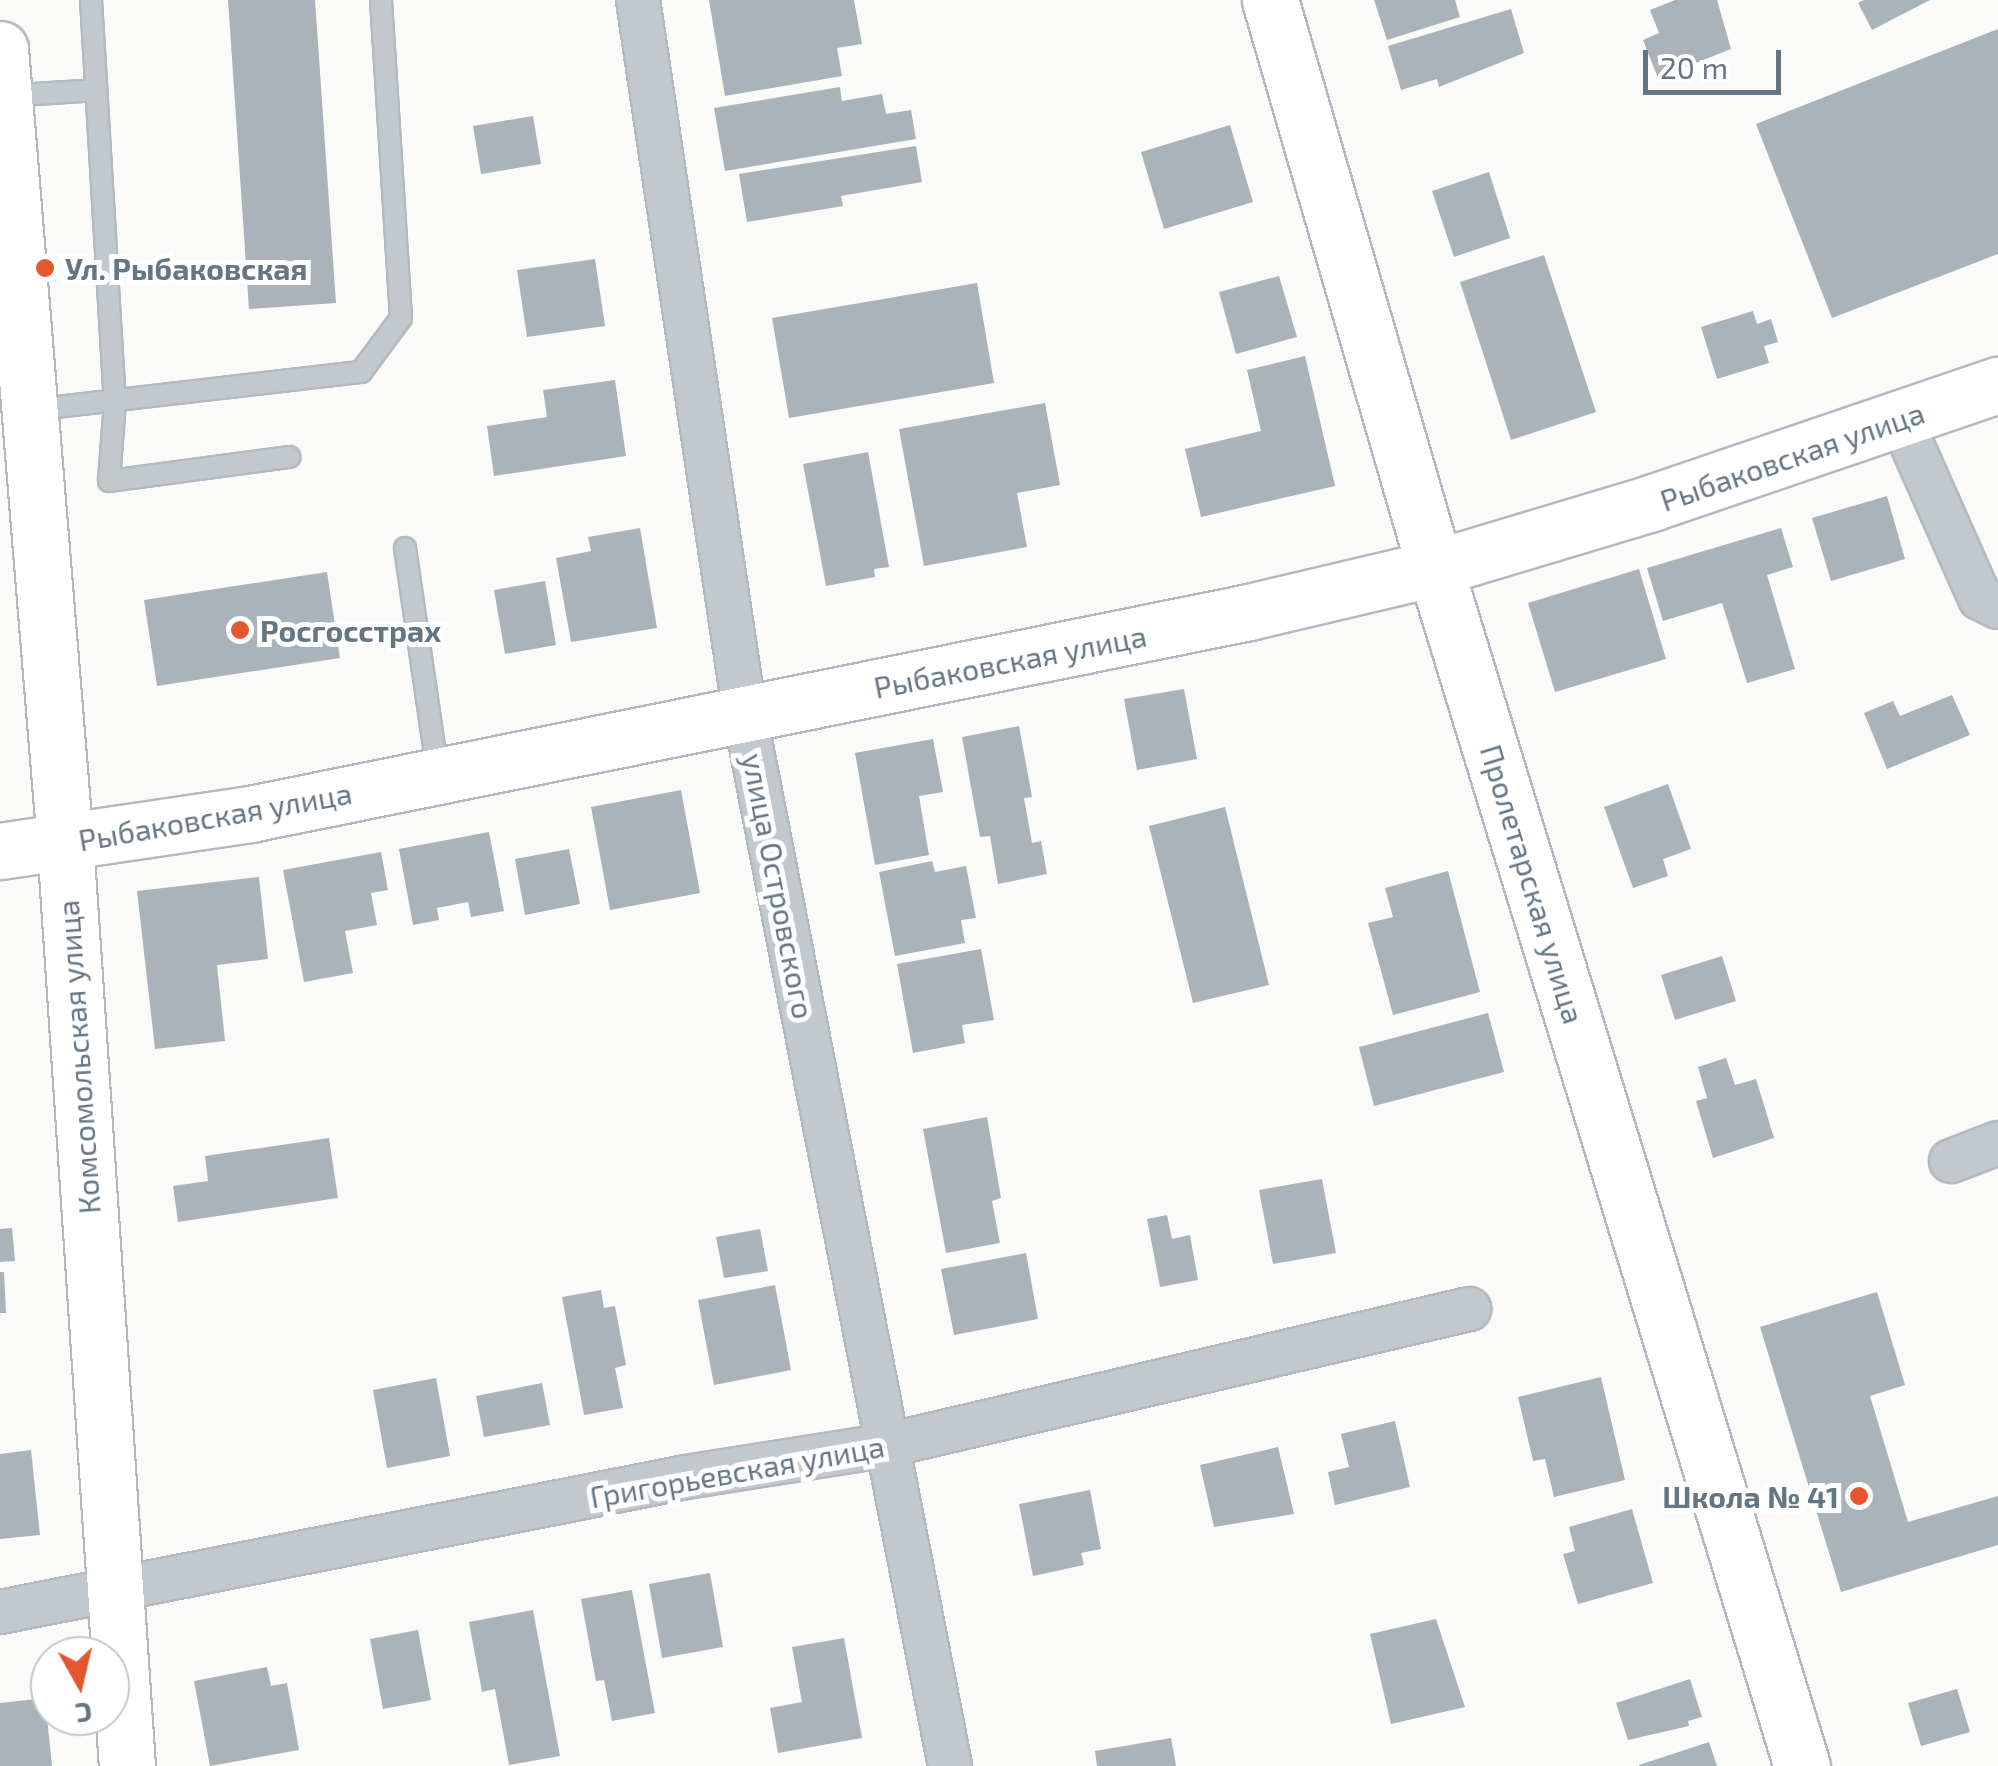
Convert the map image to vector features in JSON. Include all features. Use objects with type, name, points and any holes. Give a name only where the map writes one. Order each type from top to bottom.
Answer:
[{"type":"main road","name":"Пролетарская улица","points":[[1270,0],[1434,568],[1802,1766]]},
{"type":"main road","name":"Комсомольская улица","points":[[1,72],[64,843],[127,1766]]},
{"type":"main road","name":"Рыбаковская улица","points":[[0,850],[64,843],[746,715],[1434,568],[1901,420],[1998,385]]},
{"type":"street","name":"улица Островского","points":[[638,0],[746,715],[950,1766]]},
{"type":"street","points":[[1901,420],[1980,598],[1998,608]]},
{"type":"street","points":[[1951,1161],[1998,1143]]},
{"type":"street","name":"Григорьевская улица","points":[[0,1612],[113,1595],[686,1477],[888,1445],[1469,1308]]},
{"type":"lane","points":[[91,0],[115,401],[109,481],[289,456]]},
{"type":"lane","points":[[30,410],[361,372],[401,318],[381,0]]},
{"type":"lane","points":[[1,72],[96,90]]},
{"type":"lane","points":[[405,548],[438,775]]},
{"type":"building","points":[[228,0],[315,0],[336,303],[249,309]]},
{"type":"building","points":[[709,0],[854,0],[862,44],[837,48],[842,76],[725,96]]},
{"type":"building","points":[[1374,0],[1455,0],[1460,17],[1387,40]]},
{"type":"building","points":[[1675,0],[1717,0],[1731,49],[1658,78],[1643,40],[1659,33],[1650,10]]},
{"type":"building","points":[[1930,0],[1872,30],[1858,3]]},
{"type":"building","points":[[1511,9],[1524,53],[1439,87],[1437,79],[1401,90],[1388,46]]},
{"type":"building","points":[[1998,29],[1998,254],[1832,318],[1756,124]]},
{"type":"building","points":[[840,87],[842,101],[882,94],[886,114],[911,110],[916,139],[725,171],[714,108]]},
{"type":"building","points":[[533,116],[541,164],[481,174],[473,126]]},
{"type":"building","points":[[1230,125],[1253,202],[1164,229],[1141,152]]},
{"type":"building","points":[[916,146],[922,182],[841,196],[843,206],[747,222],[739,174]]},
{"type":"building","points":[[1489,172],[1510,238],[1454,257],[1432,191]]},
{"type":"building","points":[[1544,255],[1596,412],[1511,440],[1460,282]]},
{"type":"building","points":[[595,259],[605,326],[527,337],[517,270]]},
{"type":"building","points":[[1279,276],[1297,337],[1236,354],[1219,292]]},
{"type":"building","points":[[977,283],[994,383],[789,418],[772,318]]},
{"type":"building","points":[[1753,311],[1757,324],[1771,319],[1778,342],[1764,346],[1769,363],[1717,379],[1701,327]]},
{"type":"building","points":[[1305,356],[1335,486],[1201,517],[1185,449],[1261,431],[1247,370]]},
{"type":"building","points":[[615,380],[626,456],[494,476],[487,426],[547,417],[543,390]]},
{"type":"building","points":[[1045,403],[1060,485],[1017,493],[1027,547],[924,566],[899,429]]},
{"type":"building","points":[[868,452],[889,567],[874,569],[875,577],[826,586],[803,464]]},
{"type":"building","points":[[1887,496],[1905,559],[1831,581],[1812,518]]},
{"type":"building","points":[[640,528],[657,628],[571,642],[556,558],[591,551],[588,537]]},
{"type":"building","points":[[1781,528],[1793,567],[1767,575],[1795,669],[1747,683],[1722,603],[1663,621],[1647,568]]},
{"type":"building","points":[[1639,569],[1666,659],[1555,692],[1528,603]]},
{"type":"building","points":[[327,572],[340,658],[157,686],[144,600]]},
{"type":"building","points":[[545,581],[556,645],[505,654],[494,590]]},
{"type":"building","points":[[1184,689],[1197,759],[1137,770],[1124,699]]},
{"type":"building","points":[[1952,695],[1970,735],[1887,769],[1864,713],[1893,701],[1900,716]]},
{"type":"building","points":[[1019,726],[1032,797],[1024,798],[1032,843],[1041,841],[1047,874],[998,884],[990,836],[980,837],[962,737]]},
{"type":"building","points":[[933,739],[943,792],[919,796],[929,855],[875,865],[855,753]]},
{"type":"building","points":[[1668,784],[1691,849],[1663,859],[1668,876],[1633,888],[1604,807]]},
{"type":"building","points":[[681,790],[700,893],[610,910],[591,807]]},
{"type":"building","points":[[1225,807],[1269,985],[1193,1003],[1149,826]]},
{"type":"building","points":[[489,832],[504,911],[471,917],[468,902],[437,908],[439,920],[413,925],[399,849]]},
{"type":"building","points":[[569,849],[580,904],[525,915],[515,859]]},
{"type":"building","points":[[381,852],[388,890],[371,893],[377,925],[345,931],[353,973],[304,982],[283,870]]},
{"type":"building","points":[[932,861],[935,872],[966,866],[976,918],[961,920],[965,943],[895,956],[879,872]]},
{"type":"building","points":[[1448,871],[1480,992],[1393,1015],[1368,923],[1393,917],[1385,888]]},
{"type":"building","points":[[259,877],[268,959],[217,965],[225,1041],[155,1049],[137,891]]},
{"type":"building","points":[[981,949],[994,1020],[962,1025],[965,1043],[913,1053],[897,964]]},
{"type":"building","points":[[1722,956],[1736,1001],[1675,1020],[1661,975]]},
{"type":"building","points":[[1488,1013],[1504,1072],[1374,1106],[1359,1047]]},
{"type":"building","points":[[1726,1058],[1735,1085],[1756,1079],[1774,1138],[1713,1158],[1696,1101],[1707,1098],[1698,1067]]},
{"type":"building","points":[[987,1117],[1001,1198],[992,1201],[1000,1243],[946,1253],[923,1129]]},
{"type":"building","points":[[329,1138],[338,1198],[178,1222],[173,1186],[208,1181],[205,1156]]},
{"type":"building","points":[[1322,1179],[1336,1253],[1273,1264],[1259,1190]]},
{"type":"building","points":[[1167,1215],[1172,1239],[1190,1235],[1198,1280],[1160,1287],[1147,1219]]},
{"type":"building","points":[[12,1228],[15,1261],[0,1262],[0,1229]]},
{"type":"building","points":[[760,1229],[768,1271],[724,1278],[716,1237]]},
{"type":"building","points":[[1026,1253],[1038,1319],[954,1335],[941,1269]]},
{"type":"building","points":[[0,1272],[4,1272],[6,1313],[0,1313]]},
{"type":"building","points":[[775,1285],[791,1370],[714,1385],[698,1300]]},
{"type":"building","points":[[601,1290],[604,1308],[615,1306],[626,1365],[615,1368],[623,1408],[584,1415],[562,1297]]},
{"type":"building","points":[[1877,1292],[1905,1385],[1870,1396],[1908,1522],[1998,1496],[1998,1545],[1841,1592],[1760,1327]]},
{"type":"building","points":[[1601,1377],[1625,1480],[1554,1497],[1545,1459],[1533,1461],[1518,1397]]},
{"type":"building","points":[[436,1378],[450,1456],[387,1468],[373,1390]]},
{"type":"building","points":[[542,1383],[550,1425],[484,1437],[476,1396]]},
{"type":"building","points":[[1395,1421],[1410,1487],[1335,1505],[1328,1472],[1349,1467],[1341,1434]]},
{"type":"building","points":[[1278,1447],[1294,1514],[1214,1527],[1200,1465]]},
{"type":"building","points":[[31,1450],[40,1535],[0,1539],[0,1454]]},
{"type":"building","points":[[1090,1490],[1101,1549],[1081,1553],[1084,1565],[1033,1576],[1019,1504]]},
{"type":"building","points":[[1632,1509],[1653,1583],[1578,1604],[1563,1554],[1575,1551],[1569,1527]]},
{"type":"building","points":[[710,1573],[723,1647],[662,1658],[649,1584]]},
{"type":"building","points":[[632,1590],[655,1713],[612,1721],[604,1680],[596,1681],[581,1599]]},
{"type":"building","points":[[533,1610],[560,1756],[509,1765],[495,1689],[482,1692],[469,1622]]},
{"type":"building","points":[[1436,1619],[1465,1707],[1391,1724],[1370,1634]]},
{"type":"building","points":[[418,1630],[431,1700],[383,1709],[370,1639]]},
{"type":"building","points":[[844,1638],[862,1738],[778,1753],[770,1708],[802,1702],[792,1647]]},
{"type":"building","points":[[267,1667],[271,1686],[287,1683],[299,1750],[210,1766],[194,1681]]},
{"type":"building","points":[[1690,1679],[1702,1717],[1688,1721],[1689,1726],[1628,1740],[1616,1703]]},
{"type":"building","points":[[1957,1689],[1970,1732],[1921,1746],[1908,1703]]},
{"type":"building","points":[[30,1700],[30,1736],[49,1736],[52,1766],[0,1766],[0,1703]]},
{"type":"building","points":[[1171,1738],[1176,1766],[1097,1766],[1095,1751]]},
{"type":"building","points":[[1709,1742],[1717,1766],[1639,1766],[1639,1765]]},
{"type":"place","name":"Ул. Рыбаковская","points":[[45,268]]},
{"type":"place","name":"Росгосстрах","points":[[240,630]]},
{"type":"place","name":"Школа № 41","points":[[1859,1496]]}]
